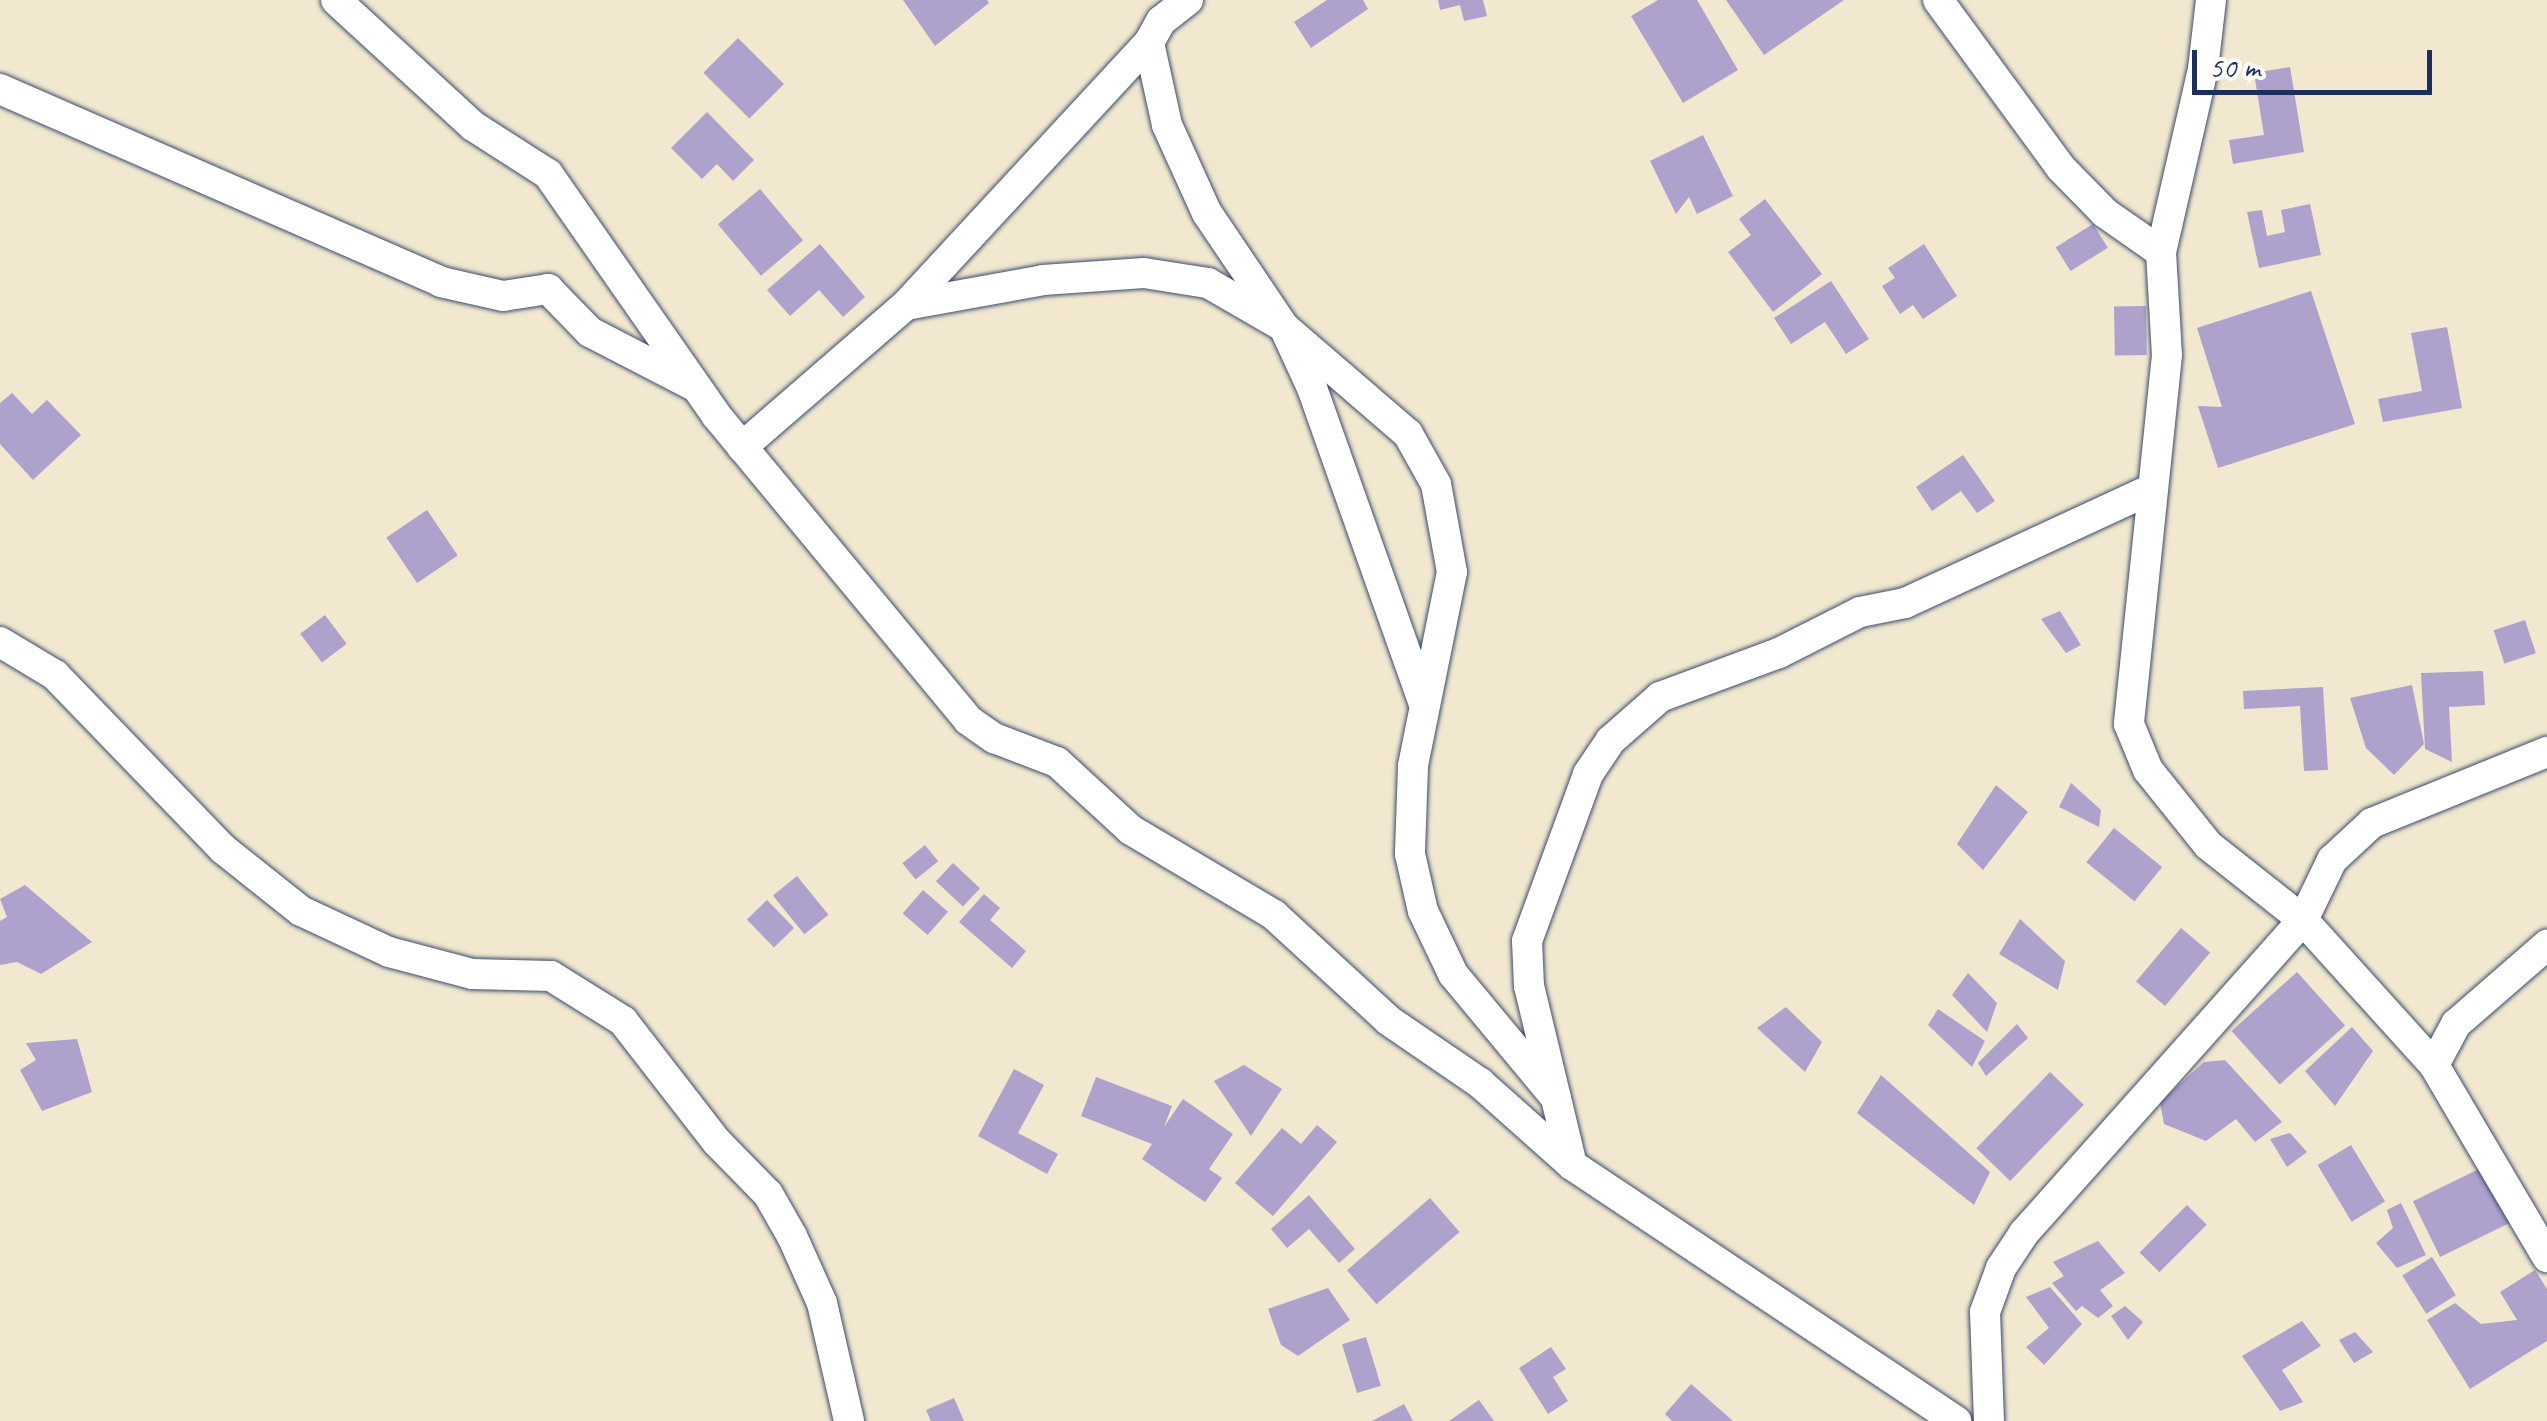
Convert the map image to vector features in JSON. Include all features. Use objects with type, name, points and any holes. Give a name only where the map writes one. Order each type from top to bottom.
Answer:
[{"type":"street","points":[[336,0],[473,126],[548,174],[694,386],[968,720],[994,738],[1057,762],[1121,823],[1274,914],[1388,1020],[1480,1083],[1572,1165],[1956,1421]]},
{"type":"street","points":[[742,448],[906,305],[1149,44],[1161,21],[1188,0]]},
{"type":"street","points":[[1938,0],[2070,178],[2160,252]]},
{"type":"street","points":[[2211,0],[2204,69],[2160,252],[2166,355],[2129,724],[2135,745],[2208,846],[2303,920],[2434,1066],[2547,1257]]},
{"type":"street","points":[[1149,44],[1184,168],[1284,328],[1332,435],[1424,705]]},
{"type":"street","points":[[0,89],[441,282],[503,296],[548,289],[590,332],[694,386]]},
{"type":"street","points":[[906,305],[1043,280],[1144,273],[1208,283],[1284,328],[1408,434],[1436,484],[1452,572],[1424,705],[1408,814],[1423,911],[1470,999],[1556,1098]]},
{"type":"street","points":[[1572,1165],[1529,986],[1527,941],[1588,774],[1610,740],[1660,698],[1779,654],[1860,612],[1905,603],[2150,490]]},
{"type":"street","points":[[0,642],[55,674],[222,849],[302,911],[389,952],[455,970],[551,976],[623,1021],[717,1142],[768,1194],[792,1236],[822,1303],[848,1421]]},
{"type":"street","points":[[1990,1421],[1986,1312],[2000,1268],[2024,1233],[2303,920],[2332,860],[2352,836],[2510,762],[2547,752]]},
{"type":"street","points":[[2434,1066],[2456,1024],[2547,945]]},
{"type":"building","points":[[903,0],[987,0],[989,3],[935,46]]},
{"type":"building","points":[[1327,0],[1363,0],[1368,9],[1311,48],[1294,22]]},
{"type":"building","points":[[1438,0],[1483,0],[1487,16],[1464,21],[1460,5],[1440,10]]},
{"type":"building","points":[[1658,0],[1697,0],[1738,70],[1683,103],[1631,16]]},
{"type":"building","points":[[1726,0],[1844,0],[1764,55]]},
{"type":"building","points":[[738,38],[784,84],[749,119],[703,73]]},
{"type":"building","points":[[2290,67],[2304,152],[2233,164],[2229,140],[2264,135],[2254,73]]},
{"type":"building","points":[[707,112],[754,160],[733,181],[717,164],[702,179],[671,148]]},
{"type":"building","points":[[1703,135],[1733,196],[1697,214],[1689,197],[1676,214],[1650,161]]},
{"type":"building","points":[[760,189],[803,240],[761,276],[718,224]]},
{"type":"building","points":[[1765,199],[1822,274],[1773,312],[1728,252],[1751,235],[1739,219]]},
{"type":"building","points":[[2310,204],[2321,255],[2259,268],[2247,212],[2262,210],[2267,236],[2285,232],[2281,210]]},
{"type":"building","points":[[2093,224],[2108,248],[2071,271],[2056,247]]},
{"type":"building","points":[[820,244],[865,297],[843,317],[819,290],[790,316],[767,290]]},
{"type":"building","points":[[1924,244],[1957,296],[1923,319],[1913,305],[1900,314],[1882,286],[1895,278],[1888,268]]},
{"type":"building","points":[[1831,281],[1869,339],[1846,354],[1825,322],[1791,344],[1774,318]]},
{"type":"building","points":[[2311,291],[2355,424],[2218,468],[2198,406],[2222,407],[2197,328]]},
{"type":"building","points":[[2146,306],[2147,355],[2115,356],[2114,307]]},
{"type":"building","points":[[2447,327],[2462,408],[2383,422],[2378,399],[2422,391],[2411,333]]},
{"type":"building","points":[[12,393],[32,414],[47,400],[81,435],[33,480],[0,444],[0,403]]},
{"type":"building","points":[[1963,455],[1995,501],[1977,513],[1961,491],[1932,511],[1916,487]]},
{"type":"building","points":[[427,510],[458,556],[417,583],[386,537]]},
{"type":"building","points":[[2060,611],[2081,645],[2066,653],[2041,619]]},
{"type":"building","points":[[325,615],[347,644],[322,662],[300,634]]},
{"type":"building","points":[[2525,620],[2536,653],[2504,663],[2494,630]]},
{"type":"building","points":[[2483,671],[2485,705],[2449,707],[2452,762],[2425,749],[2421,673]]},
{"type":"building","points":[[2412,685],[2424,744],[2394,775],[2366,748],[2350,698]]},
{"type":"building","points":[[2323,687],[2328,770],[2304,771],[2300,706],[2244,709],[2243,691]]},
{"type":"building","points":[[2071,783],[2101,810],[2099,827],[2059,807]]},
{"type":"building","points":[[1996,785],[2028,812],[1983,870],[1957,844]]},
{"type":"building","points":[[2114,828],[2162,867],[2134,901],[2086,862]]},
{"type":"building","points":[[925,845],[938,861],[916,880],[902,863]]},
{"type":"building","points":[[953,863],[980,888],[963,907],[936,881]]},
{"type":"building","points":[[797,876],[828,915],[804,934],[773,896]]},
{"type":"building","points":[[25,885],[92,942],[41,974],[17,962],[0,965],[0,921],[7,917],[0,899]]},
{"type":"building","points":[[923,890],[948,912],[928,935],[903,913]]},
{"type":"building","points":[[984,894],[1000,908],[990,920],[1026,951],[1012,968],[959,922]]},
{"type":"building","points":[[767,900],[794,928],[774,948],[747,919]]},
{"type":"building","points":[[2020,919],[2065,961],[2058,990],[1999,954]]},
{"type":"building","points":[[2181,928],[2210,952],[2165,1006],[2136,982]]},
{"type":"building","points":[[2297,972],[2345,1026],[2280,1084],[2232,1031]]},
{"type":"building","points":[[1968,973],[1997,1003],[1987,1032],[1952,995]]},
{"type":"building","points":[[1786,1007],[1822,1042],[1805,1072],[1757,1028]]},
{"type":"building","points":[[1938,1009],[1985,1041],[1972,1067],[1928,1025]]},
{"type":"building","points":[[2017,1024],[2028,1038],[1986,1076],[1978,1063]]},
{"type":"building","points":[[2352,1027],[2373,1051],[2335,1106],[2305,1071]]},
{"type":"building","points":[[77,1039],[92,1092],[42,1111],[20,1070],[36,1060],[26,1043]]},
{"type":"building","points":[[2225,1060],[2282,1122],[2255,1142],[2236,1119],[2206,1141],[2164,1124],[2160,1102],[2204,1062]]},
{"type":"building","points":[[1244,1065],[1282,1089],[1251,1136],[1214,1081]]},
{"type":"building","points":[[1014,1069],[1044,1085],[1018,1133],[1058,1154],[1047,1174],[978,1136]]},
{"type":"building","points":[[2050,1072],[2084,1105],[2010,1181],[1976,1148]]},
{"type":"building","points":[[1881,1075],[1990,1172],[1974,1205],[1857,1113]]},
{"type":"building","points":[[1096,1077],[1172,1106],[1164,1127],[1183,1099],[1233,1134],[1209,1169],[1222,1178],[1205,1202],[1142,1159],[1152,1144],[1081,1116]]},
{"type":"building","points":[[1317,1125],[1337,1142],[1273,1216],[1235,1183],[1282,1128],[1301,1144]]},
{"type":"building","points":[[2290,1133],[2307,1152],[2287,1167],[2270,1139]]},
{"type":"building","points":[[2351,1145],[2385,1202],[2352,1222],[2318,1165]]},
{"type":"building","points":[[2483,1167],[2510,1223],[2440,1257],[2413,1201]]},
{"type":"building","points":[[1309,1195],[1355,1249],[1339,1263],[1309,1229],[1287,1248],[1271,1229]]},
{"type":"building","points":[[1430,1198],[1460,1232],[1377,1304],[1347,1270]]},
{"type":"building","points":[[2401,1203],[2426,1255],[2397,1268],[2376,1243],[2393,1228],[2387,1210]]},
{"type":"building","points":[[2187,1205],[2207,1225],[2159,1272],[2140,1252]]},
{"type":"building","points":[[2098,1241],[2125,1273],[2100,1290],[2113,1306],[2098,1318],[2082,1306],[2076,1311],[2052,1283],[2064,1276],[2053,1262]]},
{"type":"building","points":[[2432,1257],[2456,1295],[2426,1314],[2402,1276]]},
{"type":"building","points":[[2535,1270],[2547,1289],[2547,1341],[2470,1389],[2427,1320],[2455,1303],[2481,1324],[2517,1320],[2500,1292]]},
{"type":"building","points":[[2050,1287],[2082,1324],[2044,1365],[2026,1347],[2049,1328],[2026,1297]]},
{"type":"building","points":[[1328,1288],[1350,1320],[1298,1356],[1281,1345],[1268,1309]]},
{"type":"building","points":[[2125,1306],[2143,1322],[2128,1340],[2111,1316]]},
{"type":"building","points":[[2302,1321],[2321,1346],[2282,1370],[2303,1402],[2280,1411],[2242,1356]]},
{"type":"building","points":[[2355,1332],[2373,1352],[2354,1363],[2339,1340]]},
{"type":"building","points":[[1366,1337],[1381,1386],[1357,1393],[1342,1344]]},
{"type":"building","points":[[1551,1347],[1566,1369],[1553,1377],[1568,1401],[1548,1414],[1519,1368]]},
{"type":"building","points":[[1691,1384],[1733,1421],[1672,1421],[1665,1414]]},
{"type":"building","points":[[954,1398],[964,1421],[931,1421],[926,1410]]},
{"type":"building","points":[[1479,1400],[1494,1421],[1449,1421]]},
{"type":"building","points":[[1404,1404],[1413,1421],[1372,1421]]}]
